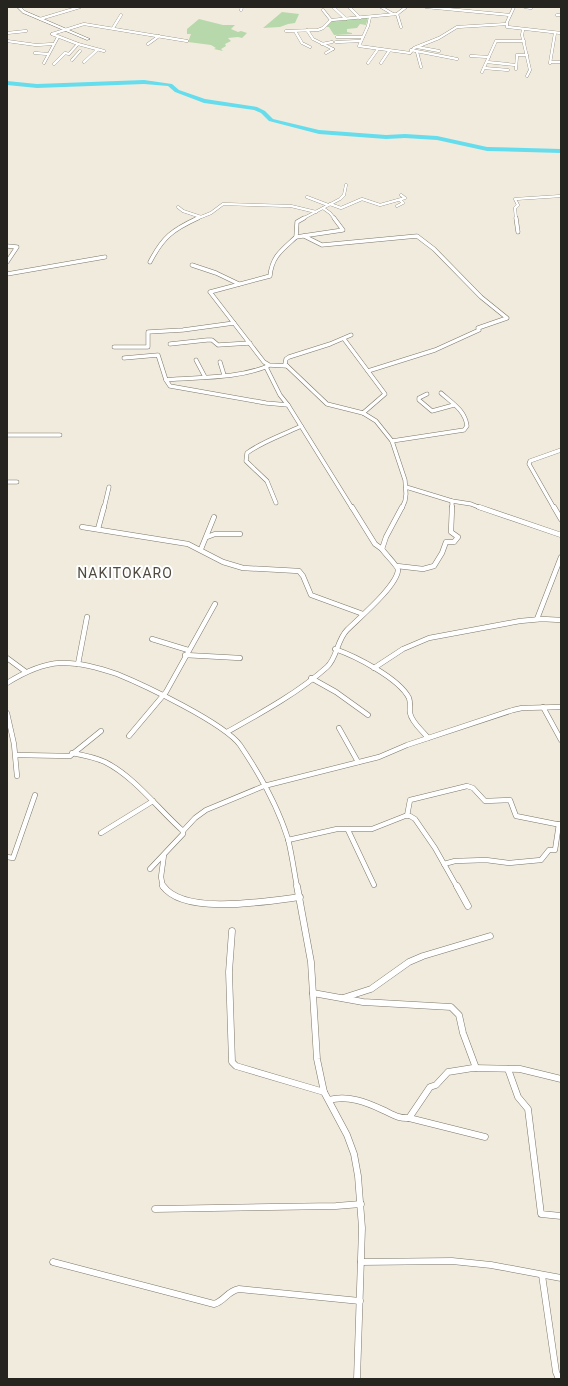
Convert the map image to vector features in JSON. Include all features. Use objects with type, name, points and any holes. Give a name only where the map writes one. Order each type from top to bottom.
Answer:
[{"type":"street","points":[[19,7],[24,12],[88,39]]},
{"type":"street","points":[[40,19],[80,7]]},
{"type":"street","points":[[333,7],[346,19]]},
{"type":"street","points":[[349,7],[360,18]]},
{"type":"street","points":[[381,7],[395,15],[401,27]]},
{"type":"street","points":[[286,31],[318,30],[323,28],[331,20],[395,15],[406,7]]},
{"type":"street","points":[[426,7],[510,15]]},
{"type":"street","points":[[507,24],[514,7]]},
{"type":"street","points":[[525,7],[531,8]]},
{"type":"street","points":[[323,10],[331,20]]},
{"type":"street","points":[[113,28],[121,15]]},
{"type":"street","points":[[370,17],[360,46],[410,53],[411,50],[439,38],[457,27],[507,24]]},
{"type":"street","points":[[104,51],[78,44],[52,34],[84,24],[187,41]]},
{"type":"street","points":[[507,24],[507,27],[523,30],[561,34]]},
{"type":"street","points":[[7,33],[26,30]]},
{"type":"street","points":[[307,30],[313,39],[333,49],[326,53]]},
{"type":"street","points":[[318,30],[324,34]]},
{"type":"street","points":[[523,30],[522,35],[530,70],[527,76]]},
{"type":"street","points":[[295,31],[302,43],[310,47]]},
{"type":"street","points":[[555,33],[550,62],[561,62]]},
{"type":"street","points":[[148,44],[159,36]]},
{"type":"street","points":[[38,59],[44,61],[58,37]]},
{"type":"street","points":[[337,37],[363,37]]},
{"type":"street","points":[[20,43],[26,38]]},
{"type":"street","points":[[7,41],[53,44]]},
{"type":"street","points":[[336,42],[361,41]]},
{"type":"street","points":[[482,72],[496,41],[524,41]]},
{"type":"street","points":[[322,44],[332,42]]},
{"type":"street","points":[[54,64],[78,44]]},
{"type":"street","points":[[417,47],[439,51]]},
{"type":"street","points":[[368,63],[378,49]]},
{"type":"street","points":[[71,50],[80,51],[72,60]]},
{"type":"street","points":[[84,62],[97,50]]},
{"type":"street","points":[[411,50],[457,59]]},
{"type":"street","points":[[381,63],[389,51]]},
{"type":"street","points":[[417,52],[420,67]]},
{"type":"street","points":[[34,53],[48,54]]},
{"type":"street","points":[[516,69],[517,55],[526,55]]},
{"type":"street","points":[[472,56],[489,58]]},
{"type":"street","points":[[487,62],[516,65]]},
{"type":"street","points":[[484,68],[508,70]]},
{"type":"street","points":[[296,237],[297,222],[340,199],[344,195],[346,186]]},
{"type":"street","points":[[307,197],[341,208],[362,199],[380,206],[406,198],[401,195]]},
{"type":"street","points":[[518,232],[515,208],[518,205],[515,199],[561,196]]},
{"type":"street","points":[[397,206],[403,203],[400,200]]},
{"type":"street","points":[[150,262],[161,245],[164,237],[174,230],[201,217],[211,214],[223,204],[291,206],[316,212]]},
{"type":"street","points":[[178,207],[183,211],[201,217]]},
{"type":"street","points":[[323,208],[330,213],[343,230],[296,237],[277,254],[271,266],[270,276],[210,292],[268,366],[280,395],[288,405],[375,544],[382,549],[387,557],[397,566],[427,568],[432,567],[440,561],[446,542],[454,542],[458,537],[452,532],[452,501]]},
{"type":"street","points":[[304,236],[322,245],[417,236],[434,249],[481,297],[507,318],[478,328],[479,330],[472,334],[452,341],[435,350],[368,371]]},
{"type":"street","points":[[7,246],[17,247],[7,262]]},
{"type":"street","points":[[7,274],[105,257]]},
{"type":"street","points":[[192,265],[216,273],[239,284]]},
{"type":"street","points":[[114,347],[148,347],[148,332],[183,330],[234,322]]},
{"type":"street","points":[[351,335],[344,339],[290,357],[285,362],[287,366],[327,404],[363,413],[376,421],[392,441],[406,487],[405,501],[386,537],[382,549]]},
{"type":"street","points":[[344,339],[385,394],[363,413]]},
{"type":"street","points":[[170,344],[207,340],[212,340],[218,345],[250,343]]},
{"type":"street","points":[[124,358],[158,355],[166,380],[170,386],[266,403],[288,405]]},
{"type":"street","points":[[196,360],[205,377]]},
{"type":"street","points":[[220,362],[224,375]]},
{"type":"street","points":[[166,380],[224,375],[268,366],[287,366]]},
{"type":"street","points":[[392,441],[464,430],[467,426],[467,417],[441,393]]},
{"type":"street","points":[[427,394],[422,396],[419,400],[432,411],[454,404]]},
{"type":"street","points":[[276,503],[267,482],[246,461],[247,453],[256,446],[301,426]]},
{"type":"street","points":[[7,435],[60,435]]},
{"type":"street","points":[[561,450],[530,461],[529,464],[561,519]]},
{"type":"street","points":[[7,482],[17,482]]},
{"type":"street","points":[[98,529],[109,487]]},
{"type":"street","points":[[406,487],[452,501],[471,504],[561,535]]},
{"type":"street","points":[[201,549],[214,518]]},
{"type":"street","points":[[82,527],[188,544],[236,567],[299,571],[303,575],[308,592],[311,595],[363,614]]},
{"type":"street","points":[[206,537],[215,534],[240,534]]},
{"type":"street","points":[[537,619],[561,557]]},
{"type":"street","points":[[227,732],[278,703],[328,666],[332,660],[335,649],[348,629],[396,579],[398,569],[397,566]]},
{"type":"street","points":[[129,736],[166,692],[215,604]]},
{"type":"street","points":[[78,664],[87,617]]},
{"type":"street","points":[[374,668],[412,644],[421,641],[453,633],[537,619],[561,620]]},
{"type":"street","points":[[152,639],[187,653],[240,658]]},
{"type":"street","points":[[335,649],[356,656],[404,690],[409,698],[410,715],[428,738]]},
{"type":"street","points":[[7,658],[26,672]]},
{"type":"street","points":[[7,683],[26,672],[46,665],[65,663],[78,664],[116,674],[185,708],[227,732],[239,744],[279,813],[288,840],[307,935],[313,993],[317,1059],[324,1092],[347,1135],[354,1154],[358,1176],[361,1204],[361,1262],[357,1379]]},
{"type":"street","points":[[312,678],[336,692],[368,715]]},
{"type":"street","points":[[542,707],[561,740]]},
{"type":"street","points":[[150,869],[183,834],[183,831],[195,818],[206,810],[264,786],[379,757],[407,745],[512,710],[522,708],[561,707]]},
{"type":"street","points":[[7,713],[12,727],[17,776]]},
{"type":"street","points":[[339,728],[358,762]]},
{"type":"street","points":[[16,755],[70,756],[101,731]]},
{"type":"street","points":[[72,753],[94,756],[114,767],[153,801],[170,820],[183,831]]},
{"type":"street","points":[[407,816],[410,800],[470,786],[475,789],[485,801],[510,800],[516,816],[560,825],[556,850],[549,850],[541,860],[509,862],[486,860],[455,861],[444,864]]},
{"type":"street","points":[[7,857],[13,858],[35,795]]},
{"type":"street","points":[[101,833],[153,801]]},
{"type":"street","points":[[288,840],[337,829],[372,829],[407,816],[415,819],[444,864],[468,906]]},
{"type":"street","points":[[348,830],[374,884]]},
{"type":"street","points":[[164,855],[161,878],[163,887],[172,895],[182,900],[220,904],[300,897]]},
{"type":"street","points":[[232,931],[229,972],[232,1062],[236,1066],[324,1092]]},
{"type":"street","points":[[342,998],[370,989],[409,962],[422,956],[490,936]]},
{"type":"street","points":[[313,993],[364,1002],[451,1007],[459,1015],[463,1033],[476,1068]]},
{"type":"street","points":[[409,1118],[430,1087],[436,1085],[448,1072],[476,1068],[508,1069],[520,1070],[561,1079]]},
{"type":"street","points":[[508,1069],[518,1097],[528,1109],[541,1214],[561,1216]]},
{"type":"street","points":[[329,1100],[340,1098],[349,1099],[380,1108],[394,1116],[404,1119],[409,1118],[485,1137]]},
{"type":"street","points":[[155,1209],[361,1204]]},
{"type":"street","points":[[361,1262],[452,1261],[490,1265],[561,1278]]},
{"type":"street","points":[[53,1262],[214,1304],[218,1303],[232,1290],[239,1289],[360,1301]]},
{"type":"street","points":[[542,1275],[558,1378]]},
{"type":"green space","points":[[282,12],[299,14],[295,23],[280,27],[263,28]]},
{"type":"green space","points":[[368,17],[366,25],[360,24],[357,28],[347,29],[347,32],[352,34],[334,35],[329,27],[326,27],[330,23],[328,20]]},
{"type":"green space","points":[[199,19],[223,25],[235,25],[231,29],[238,32],[241,31],[247,33],[242,38],[228,38],[231,41],[225,44],[226,46],[221,49],[223,51],[214,49],[216,48],[211,45],[188,42],[191,34],[187,34],[187,29]]},
{"type":"waterway","points":[[7,83],[37,86],[144,82],[170,85],[177,91],[204,101],[255,108],[263,112],[271,120],[319,132],[386,137],[405,136],[437,138],[487,149],[561,151]]},
{"type":"district","name":"NAKITOKARO","points":[[125,573]]}]
